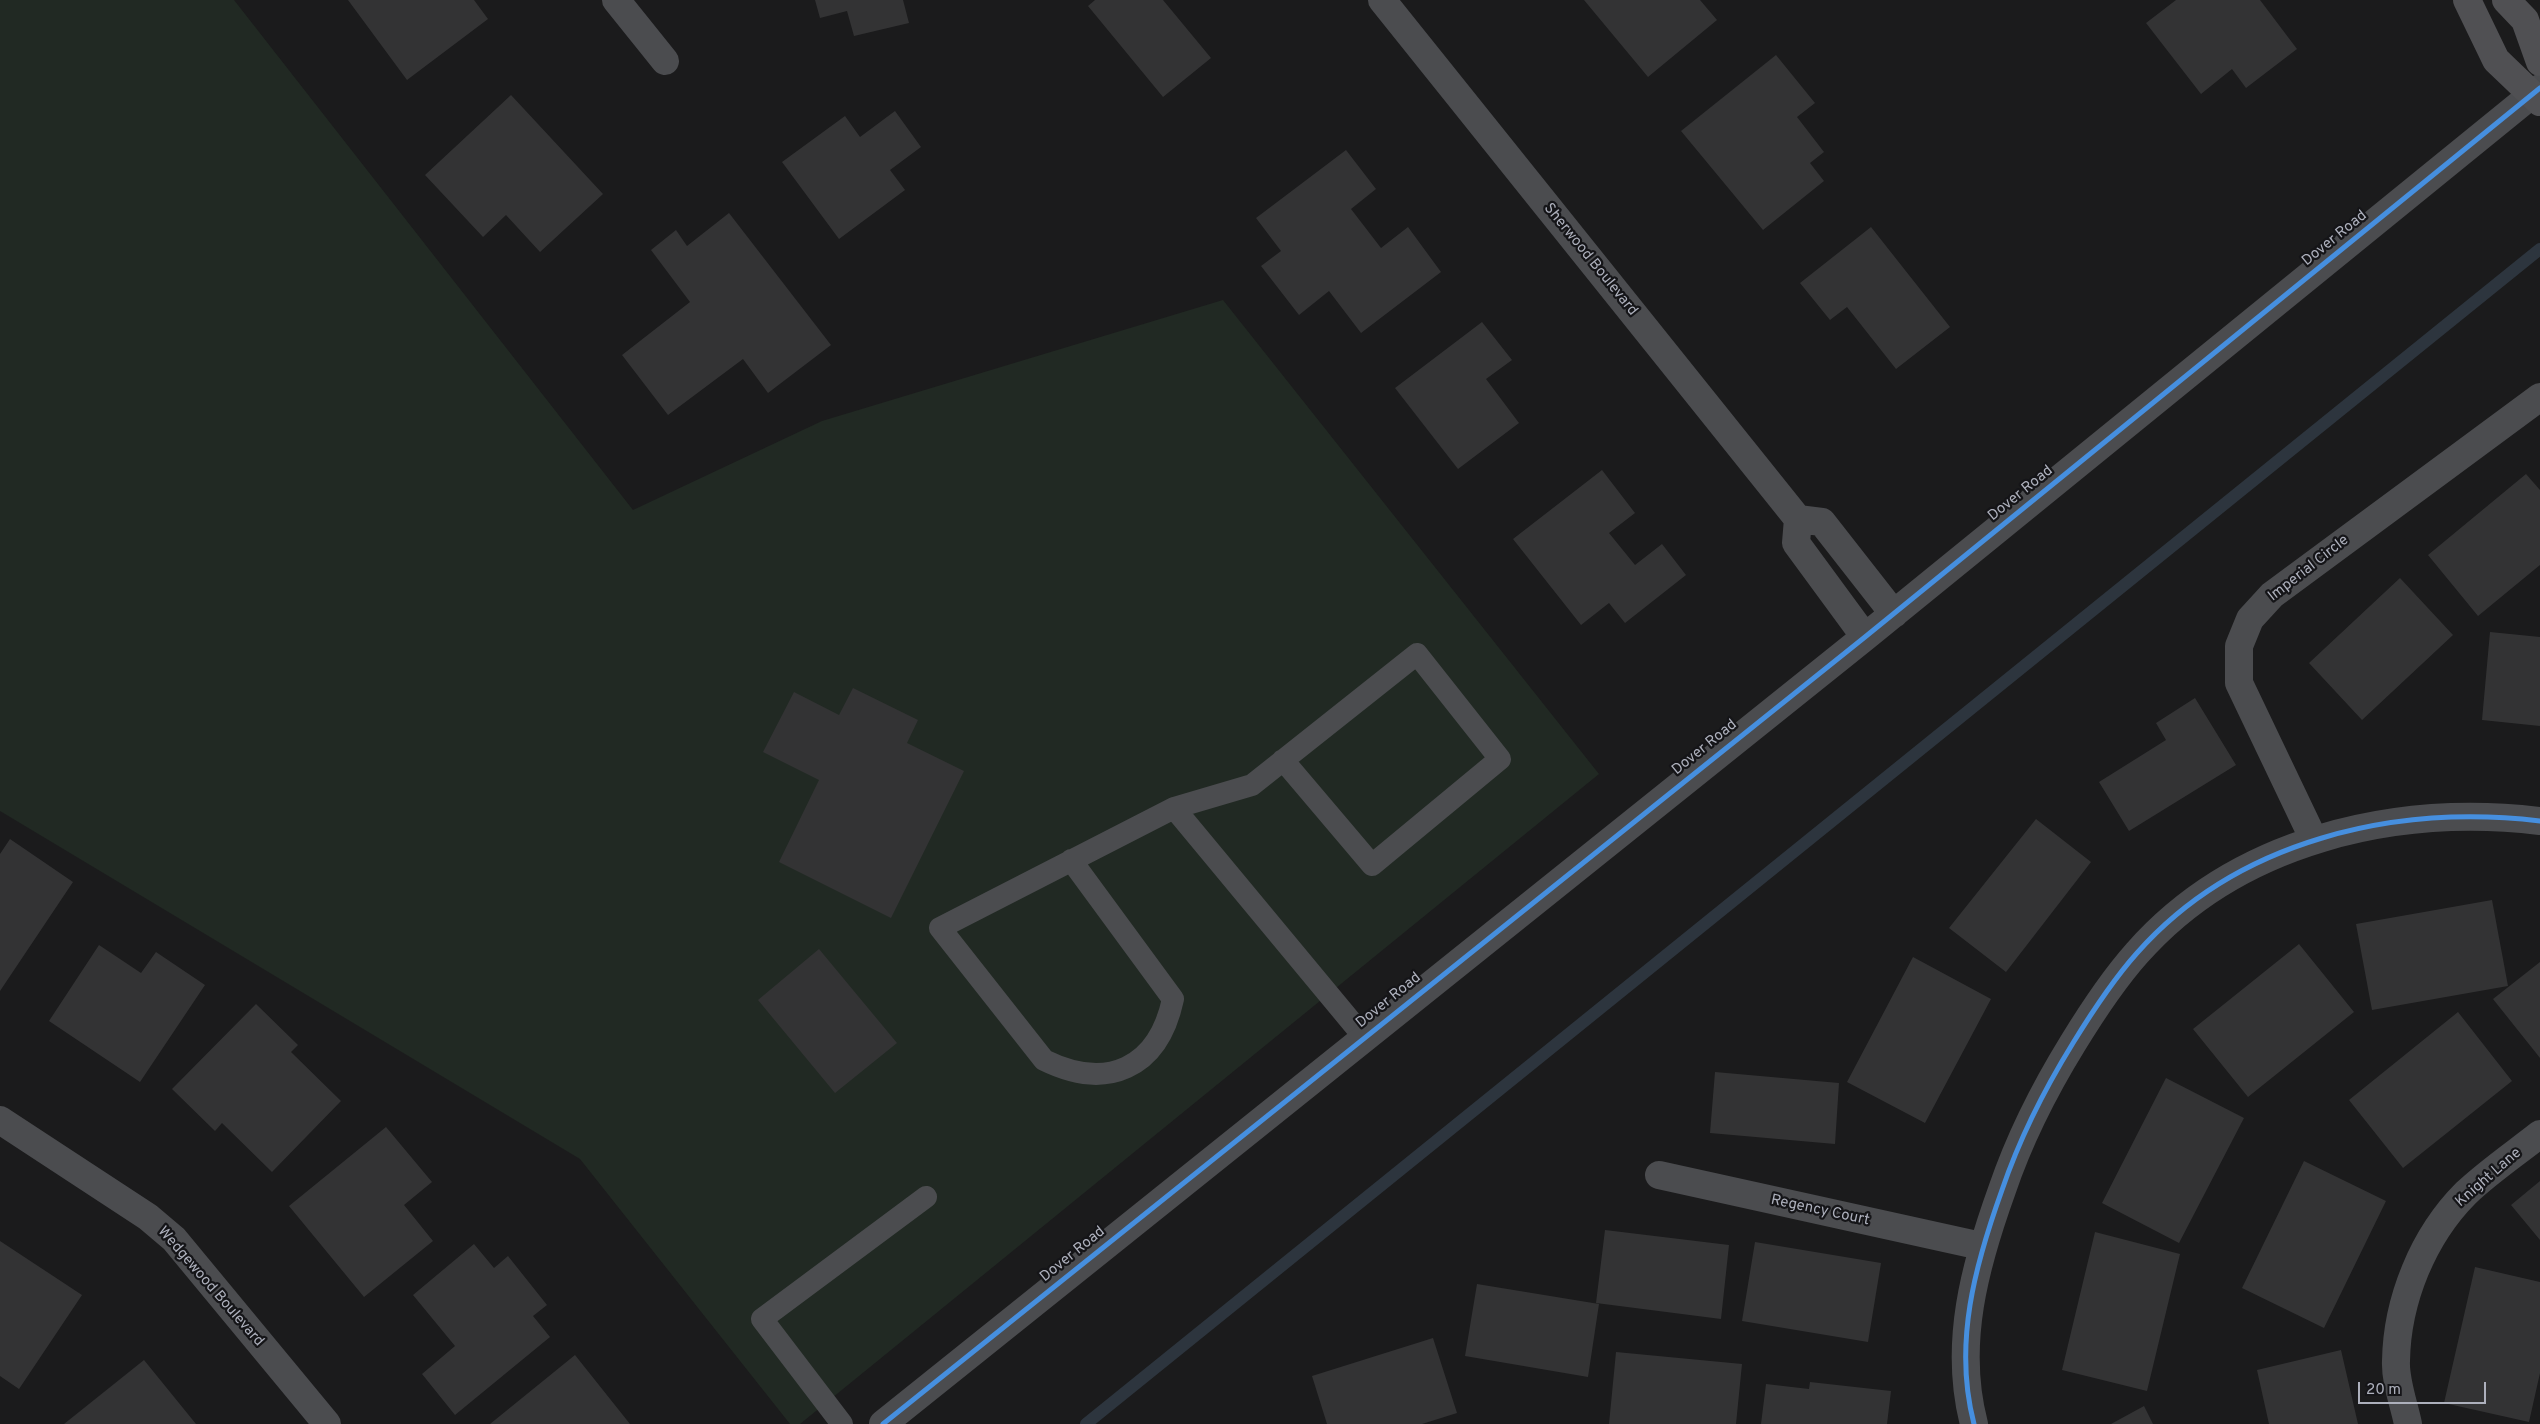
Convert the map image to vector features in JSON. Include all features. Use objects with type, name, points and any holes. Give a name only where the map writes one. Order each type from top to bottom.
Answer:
[{"type":"street","points":[[616,0],[665,61]]},
{"type":"street","name":"Sherwood Boulevard","points":[[1382,0],[1798,519]]},
{"type":"street","points":[[2468,0],[2496,60],[2537,95]]},
{"type":"street","points":[[2506,0],[2525,20],[2540,62]]},
{"type":"street","name":"Dover Road","points":[[883,1424],[1364,1036],[1894,614],[2537,95]]},
{"type":"street","name":"Imperial Circle","points":[[2314,840],[2239,683],[2239,646],[2250,619],[2272,595],[2540,397]]},
{"type":"street","points":[[1865,637],[1796,542],[1798,519],[1822,522],[1894,614]]},
{"type":"street","points":[[1974,1424],[1967,1384],[1967,1325],[1970,1296],[1982,1246],[2014,1154],[2043,1092],[2097,1006],[2137,953],[2181,911],[2231,876],[2258,861],[2314,840],[2352,829],[2423,818],[2495,816],[2540,821]]},
{"type":"street","name":"Wedgewood Boulevard","points":[[0,1120],[148,1217],[174,1240],[327,1424]]},
{"type":"street","name":"Knight Lane","points":[[2408,1424],[2396,1363],[2404,1301],[2414,1272],[2441,1224],[2466,1193],[2540,1134]]},
{"type":"street","name":"Regency Court","points":[[1659,1176],[1982,1246]]},
{"type":"lane","points":[[1071,860],[1173,999],[1167,1023],[1155,1044],[1137,1062],[1115,1071],[1091,1075],[1066,1071],[1044,1060],[940,928],[1071,860],[1174,808],[1252,785],[1283,760],[1417,654],[1500,758],[1372,865],[1283,760]]},
{"type":"lane","points":[[1174,808],[1364,1036]]},
{"type":"lane","points":[[842,1424],[762,1319],[926,1197]]},
{"type":"shaded area","points":[[0,0],[234,0],[633,510],[822,421],[1223,300],[1599,774],[800,1424],[790,1424],[580,1159],[0,811]]},
{"type":"building","points":[[348,0],[474,0],[488,19],[407,80]]},
{"type":"building","points":[[815,0],[903,0],[909,23],[854,36],[847,11],[820,18]]},
{"type":"building","points":[[1095,0],[1163,0],[1211,58],[1163,97],[1088,6]]},
{"type":"building","points":[[1584,0],[1700,0],[1717,20],[1648,77]]},
{"type":"building","points":[[2176,0],[2260,0],[2297,49],[2246,88],[2232,69],[2201,94],[2146,23]]},
{"type":"building","points":[[1776,55],[1815,103],[1797,117],[1824,152],[1810,163],[1824,181],[1763,230],[1681,131]]},
{"type":"building","points":[[511,95],[603,194],[540,252],[506,215],[483,237],[425,175]]},
{"type":"building","points":[[895,111],[921,147],[890,170],[905,190],[839,239],[782,162],[845,116],[860,137]]},
{"type":"building","points":[[1346,150],[1376,189],[1351,209],[1381,248],[1408,227],[1441,272],[1361,333],[1329,291],[1299,315],[1261,266],[1281,251],[1256,218]]},
{"type":"building","points":[[729,213],[831,345],[768,393],[743,359],[668,415],[622,355],[690,302],[651,250],[676,230],[687,246]]},
{"type":"building","points":[[1871,227],[1950,327],[1896,369],[1847,307],[1830,320],[1800,283]]},
{"type":"building","points":[[1482,322],[1512,360],[1486,379],[1519,423],[1458,469],[1395,388]]},
{"type":"building","points":[[1602,470],[1635,513],[1609,533],[1635,565],[1662,544],[1686,575],[1625,623],[1609,603],[1581,625],[1513,539]]},
{"type":"building","points":[[2526,474],[2540,490],[2540,565],[2478,616],[2428,555]]},
{"type":"building","points":[[2400,578],[2453,635],[2362,720],[2309,663]]},
{"type":"building","points":[[2490,632],[2540,637],[2540,726],[2482,720]]},
{"type":"building","points":[[853,688],[918,720],[907,743],[964,771],[891,918],[779,862],[819,780],[763,752],[794,692],[839,715]]},
{"type":"building","points":[[2195,698],[2236,765],[2129,831],[2099,782],[2166,740],[2156,723]]},
{"type":"building","points":[[2036,819],[2091,862],[2006,972],[1949,928]]},
{"type":"building","points":[[10,839],[73,882],[0,991],[0,854]]},
{"type":"building","points":[[2492,900],[2508,986],[2372,1010],[2356,924]]},
{"type":"building","points":[[2299,944],[2354,1012],[2248,1097],[2193,1029]]},
{"type":"building","points":[[99,945],[141,973],[156,952],[205,985],[140,1082],[49,1021]]},
{"type":"building","points":[[819,949],[897,1043],[835,1093],[758,1000]]},
{"type":"building","points":[[1913,957],[1991,999],[1925,1123],[1847,1082]]},
{"type":"building","points":[[2540,962],[2540,1058],[2493,999]]},
{"type":"building","points":[[256,1004],[298,1045],[291,1052],[341,1101],[272,1172],[222,1123],[215,1131],[172,1089]]},
{"type":"building","points":[[2458,1012],[2512,1081],[2403,1168],[2349,1100]]},
{"type":"building","points":[[1715,1072],[1839,1083],[1835,1144],[1710,1133]]},
{"type":"building","points":[[2166,1078],[2244,1118],[2179,1243],[2102,1203]]},
{"type":"building","points":[[386,1127],[432,1182],[404,1205],[433,1241],[364,1297],[289,1206]]},
{"type":"building","points":[[2304,1161],[2386,1201],[2324,1328],[2242,1288]]},
{"type":"building","points":[[2540,1181],[2540,1240],[2511,1205]]},
{"type":"building","points":[[1605,1230],[1729,1245],[1721,1319],[1596,1303]]},
{"type":"building","points":[[2095,1232],[2180,1254],[2147,1391],[2062,1370]]},
{"type":"building","points":[[0,1241],[82,1295],[19,1389],[0,1376]]},
{"type":"building","points":[[1755,1242],[1881,1263],[1868,1342],[1742,1321]]},
{"type":"building","points":[[474,1244],[494,1268],[508,1256],[547,1305],[533,1316],[550,1337],[455,1415],[422,1374],[455,1346],[413,1295]]},
{"type":"building","points":[[2475,1267],[2540,1282],[2540,1373],[2529,1422],[2444,1403]]},
{"type":"building","points":[[1477,1284],[1599,1304],[1588,1377],[1465,1356]]},
{"type":"building","points":[[1433,1338],[1457,1413],[1422,1424],[1327,1424],[1312,1376]]},
{"type":"building","points":[[2341,1350],[2358,1424],[2269,1424],[2257,1370]]},
{"type":"building","points":[[1616,1352],[1742,1364],[1736,1424],[1609,1424]]},
{"type":"building","points":[[575,1355],[630,1424],[490,1424]]},
{"type":"building","points":[[144,1360],[196,1424],[64,1424]]},
{"type":"building","points":[[1810,1382],[1891,1391],[1887,1424],[1761,1424],[1766,1384],[1809,1389]]},
{"type":"building","points":[[2144,1406],[2153,1424],[2111,1424]]},
{"type":"waterway","points":[[1086,1424],[2540,249]]},
{"type":"cycle path","points":[[883,1424],[1865,637],[2540,88]]},
{"type":"cycle path","points":[[1974,1424],[1968,1394],[1967,1335],[1970,1305],[1976,1276],[1992,1218],[2017,1151],[2033,1114],[2052,1078],[2095,1008],[2137,953],[2177,914],[2222,882],[2270,857],[2321,838],[2375,826],[2430,819],[2485,817],[2540,821]]}]
